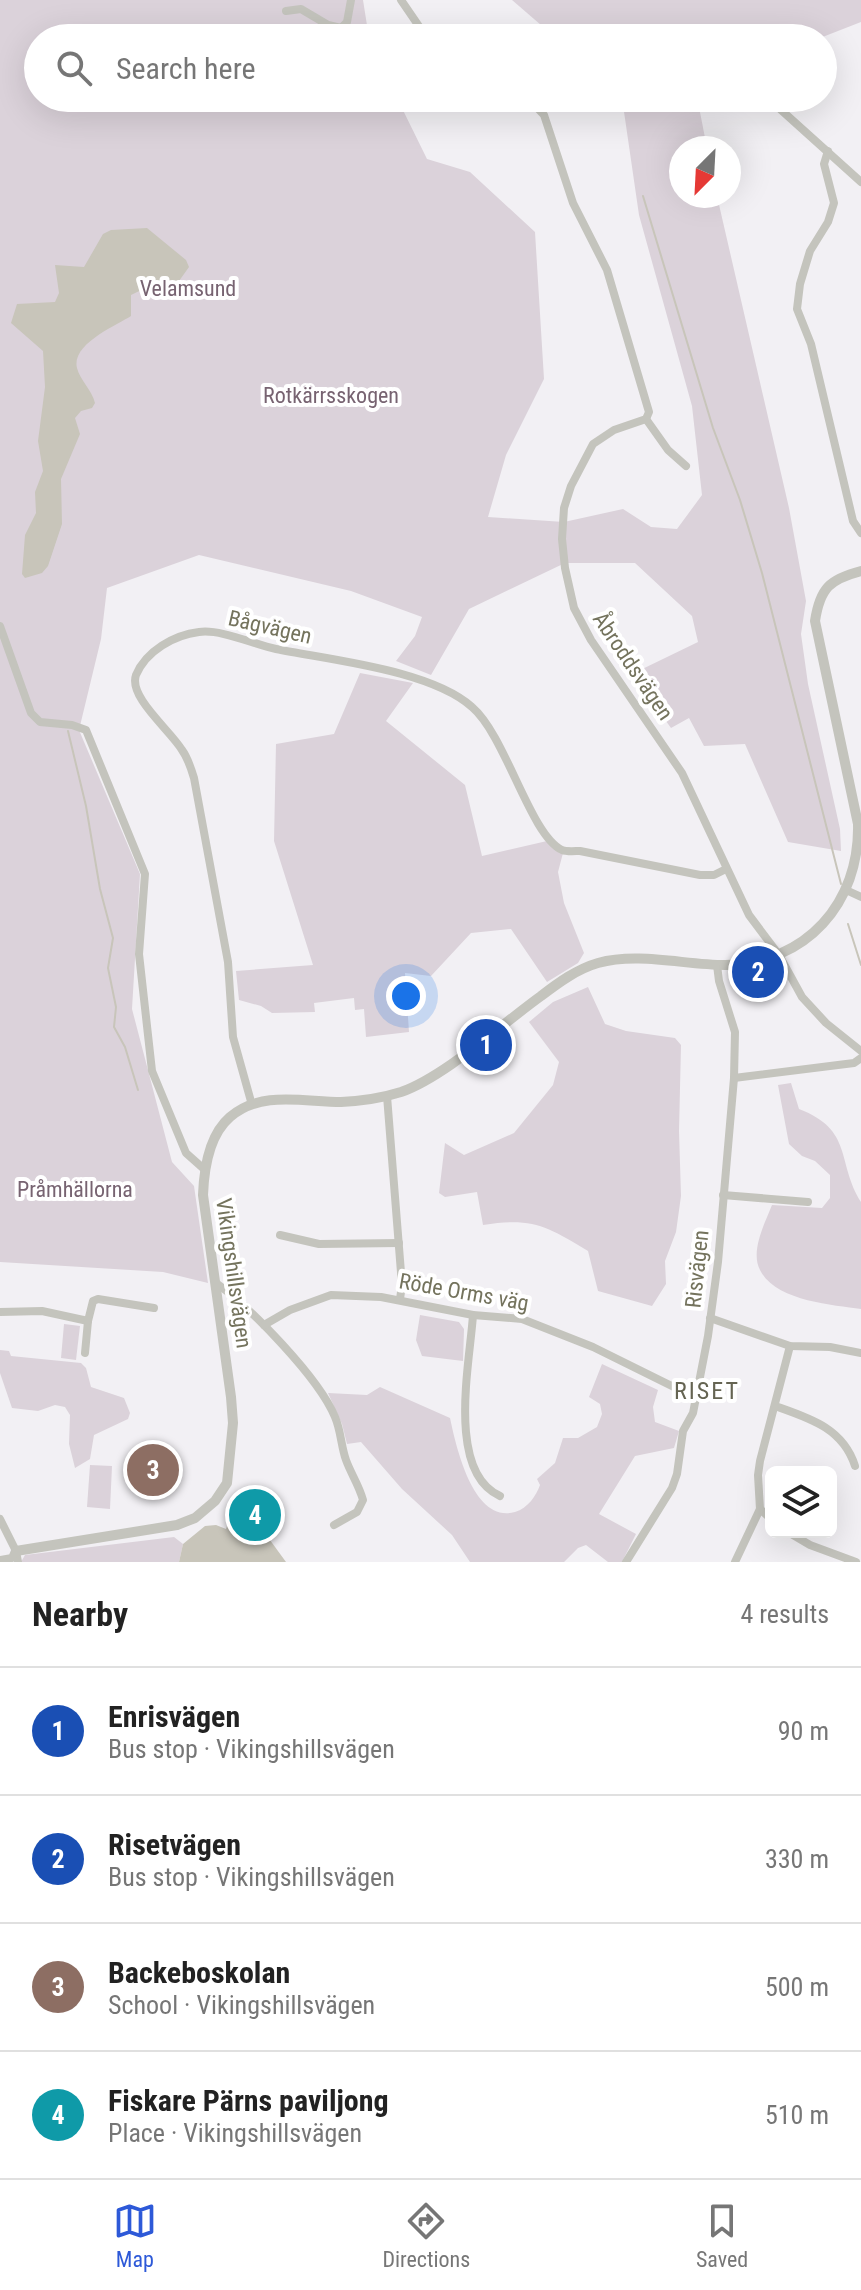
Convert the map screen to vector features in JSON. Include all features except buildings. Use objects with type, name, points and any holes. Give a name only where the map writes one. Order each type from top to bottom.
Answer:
[{"type":"street","points":[[345,24],[351,0]]},
{"type":"street","points":[[401,0],[417,24]]},
{"type":"street","points":[[286,11],[301,9],[326,24]]},
{"type":"street","points":[[541,112],[553,136],[573,203],[607,270],[649,412],[646,419],[668,450],[686,466]]},
{"type":"street","points":[[783,112],[861,182]]},
{"type":"street","points":[[828,151],[825,174],[834,203],[828,222],[810,251],[797,304],[799,318],[811,344],[853,521],[861,533]]},
{"type":"street","name":"Åbroddsvägen","points":[[646,419],[603,436],[593,444],[579,466],[564,508],[562,539],[565,568],[579,620],[682,773],[749,915],[779,955],[793,983],[812,1010],[861,1051]]},
{"type":"street","points":[[252,1105],[275,1100],[342,1102],[387,1096],[410,1088],[440,1070],[561,981],[597,963],[633,960],[717,965],[750,963],[779,955],[822,926],[846,890],[858,854],[858,813],[815,621],[817,605],[828,586],[836,578],[861,571]]},
{"type":"street","points":[[0,626],[31,713],[40,722],[72,725],[86,730],[145,874],[139,954],[152,1071],[186,1153],[204,1169]]},
{"type":"street","name":"Bågvägen","points":[[252,1105],[233,1037],[228,962],[194,778],[182,750],[140,698],[135,685],[137,673],[145,661],[170,641],[197,632],[219,633],[404,676],[447,690],[474,708],[485,722],[509,762],[536,821],[563,850],[700,875],[714,875],[726,869]]},
{"type":"street","points":[[846,890],[861,897]]},
{"type":"street","name":"Risvägen","points":[[626,1562],[672,1488],[677,1474],[683,1431],[693,1413],[710,1318],[734,1078],[735,1032],[717,965]]},
{"type":"street","points":[[734,1078],[854,1063],[861,1058]]},
{"type":"street","points":[[387,1096],[399,1243],[400,1299]]},
{"type":"street","name":"Vikingshillsvägen","points":[[17,1556],[177,1525],[195,1518],[220,1495],[227,1483],[233,1423],[203,1195],[204,1169],[223,1124],[252,1105]]},
{"type":"street","points":[[723,1195],[808,1202]]},
{"type":"street","points":[[280,1235],[319,1244],[399,1243]]},
{"type":"street","points":[[216,1283],[264,1325],[326,1399],[363,1500],[357,1512],[334,1525]]},
{"type":"street","name":"Röde Orms väg","points":[[264,1325],[290,1310],[331,1295],[400,1299],[473,1315],[534,1322],[593,1347],[696,1398]]},
{"type":"street","points":[[85,1353],[93,1301],[98,1299],[154,1308]]},
{"type":"street","points":[[0,1312],[42,1311],[88,1321]]},
{"type":"street","points":[[473,1315],[463,1408],[473,1469],[483,1485],[500,1496]]},
{"type":"street","points":[[710,1318],[790,1346],[830,1347],[861,1353]]},
{"type":"street","points":[[735,1562],[760,1509],[758,1475],[790,1346]]},
{"type":"street","points":[[775,1406],[827,1427],[844,1445],[855,1466]]},
{"type":"street","points":[[760,1509],[765,1514]]},
{"type":"street","points":[[0,1519],[17,1556],[0,1560]]},
{"type":"street","points":[[800,1538],[837,1557],[856,1562]]},
{"type":"green space","name":"Rotkärrsskogen","points":[[0,0],[363,0],[367,24],[24,24],[24,112],[404,112],[427,159],[470,172],[535,232],[544,379],[506,455],[488,517],[564,522],[623,509],[651,527],[677,529],[702,495],[692,406],[639,215],[624,112],[700,112],[705,136],[669,136],[669,208],[720,208],[789,508],[806,601],[801,634],[808,684],[840,829],[841,851],[788,842],[745,744],[704,746],[689,718],[671,728],[632,674],[698,642],[692,616],[635,563],[565,563],[469,609],[431,675],[396,661],[415,636],[422,617],[351,591],[199,555],[107,588],[101,639],[79,730],[140,874],[132,1009],[172,1162],[194,1186],[208,1283],[163,1272],[0,1262]]},
{"type":"green space","points":[[512,0],[861,0],[861,22],[837,31],[837,24],[540,24]]},
{"type":"green space","points":[[360,673],[413,683],[386,721],[465,785],[482,856],[547,841],[563,853],[558,872],[564,903],[584,953],[578,963],[547,982],[511,929],[471,933],[431,976],[405,973],[409,1032],[366,1037],[364,1009],[355,1010],[354,998],[314,1003],[315,1012],[272,1013],[261,1006],[239,1000],[236,971],[313,965],[274,841],[276,744],[334,734]]},
{"type":"green space","points":[[588,987],[605,1024],[626,1031],[675,1038],[681,1045],[681,1196],[676,1232],[665,1261],[666,1284],[652,1306],[598,1291],[588,1251],[561,1235],[527,1223],[483,1225],[477,1192],[445,1197],[439,1193],[445,1143],[464,1155],[514,1133],[553,1085],[559,1062],[529,1022],[553,1002]]},
{"type":"green space","points":[[791,1083],[799,1109],[816,1117],[836,1137],[861,1202],[861,1309],[791,1295],[767,1280],[757,1262],[760,1237],[772,1205],[822,1208],[830,1198],[830,1175],[789,1144],[778,1085]]},
{"type":"green space","points":[[420,1315],[459,1322],[464,1329],[463,1361],[422,1356],[416,1340]]},
{"type":"green space","points":[[64,1324],[80,1326],[76,1360],[61,1358]]},
{"type":"green space","points":[[0,1350],[9,1351],[11,1356],[81,1363],[86,1368],[91,1387],[124,1398],[130,1413],[128,1419],[94,1435],[90,1459],[75,1468],[69,1444],[70,1415],[65,1407],[55,1405],[38,1411],[12,1408],[0,1373]]},
{"type":"green space","points":[[602,1364],[658,1390],[653,1407],[655,1422],[679,1431],[674,1448],[635,1456],[599,1514],[636,1534],[622,1562],[608,1562],[586,1545],[578,1548],[564,1562],[470,1562],[452,1535],[402,1489],[361,1442],[347,1444],[328,1393],[367,1395],[380,1387],[450,1418],[462,1463],[478,1495],[500,1513],[515,1512],[524,1508],[534,1497],[540,1485],[537,1479],[555,1463],[563,1438],[578,1438],[597,1427],[602,1414],[600,1404],[589,1397]]},
{"type":"green space","points":[[90,1465],[112,1466],[110,1509],[87,1507]]},
{"type":"green space","points":[[174,1537],[183,1544],[179,1562],[21,1562],[25,1555]]},
{"type":"shaded area","points":[[147,228],[186,260],[189,267],[179,281],[158,282],[131,295],[131,316],[96,336],[81,351],[77,368],[95,403],[75,418],[80,434],[61,479],[62,524],[48,566],[42,573],[25,578],[22,574],[25,535],[36,513],[35,492],[43,471],[38,441],[45,387],[43,351],[11,323],[17,304],[55,302],[59,293],[55,265],[84,267],[103,234],[111,230]]},
{"type":"shaded area","points":[[229,1520],[239,1526],[259,1525],[286,1562],[179,1562],[183,1544],[205,1526],[216,1525],[226,1529]]},
{"type":"waterway","points":[[643,196],[713,428],[740,500],[762,573],[841,884]]},
{"type":"waterway","points":[[68,731],[113,938],[108,968],[116,1007],[114,1027],[125,1047],[138,1090]]},
{"type":"waterway","points":[[848,924],[861,965]]},
{"type":"place","name":"Risetvägen","points":[[758,972]]},
{"type":"place","name":"Enrisvägen","points":[[486,1045]]},
{"type":"place","name":"Backeboskolan","points":[[153,1470]]},
{"type":"place","name":"Fiskare Pärns paviljong","points":[[255,1515]]},
{"type":"district","name":"RISET","points":[[707,1391]]},
{"type":"park label","name":"Velamsund","points":[[188,288]]},
{"type":"park label","name":"Pråmhällorna","points":[[75,1189]]}]
